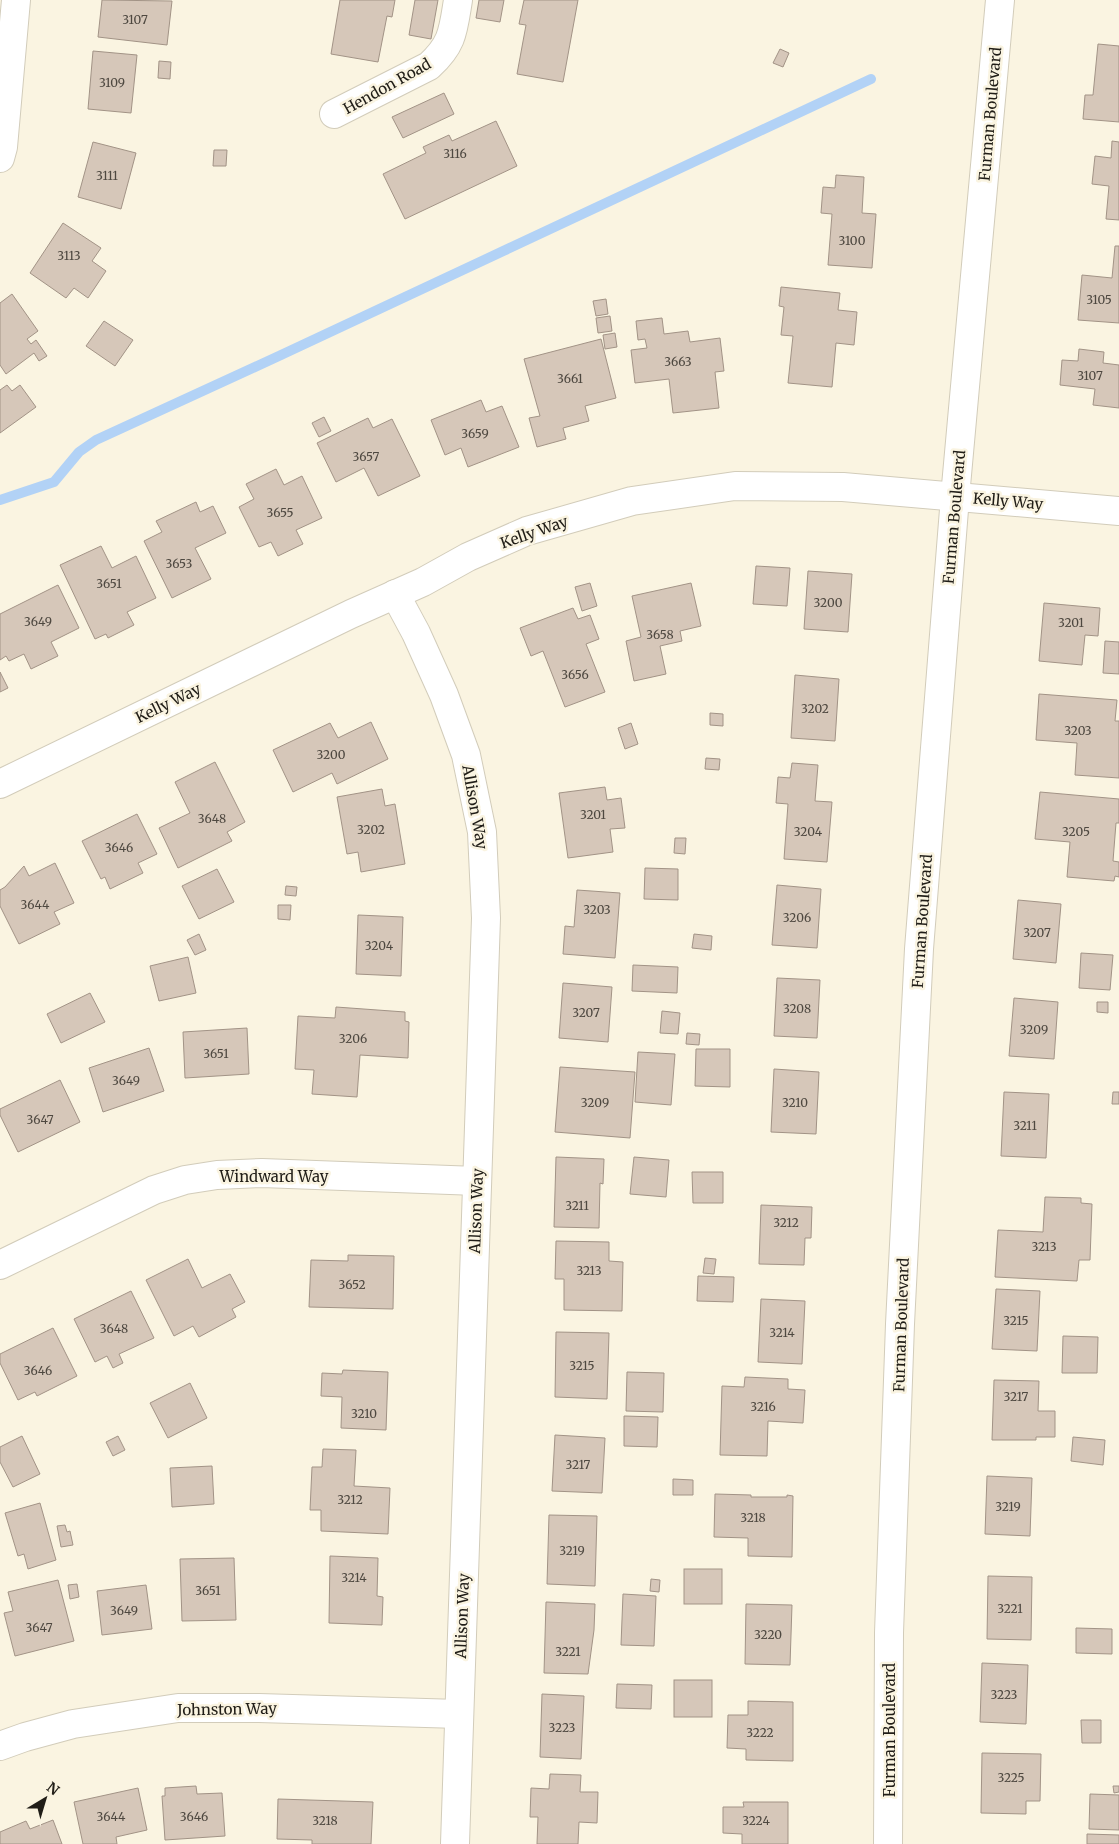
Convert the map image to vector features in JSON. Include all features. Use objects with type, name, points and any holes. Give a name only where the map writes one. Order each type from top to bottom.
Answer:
[{"type":"street","points":[[0,158],[3,148],[16,0]]},
{"type":"street","name":"Hendon Road","points":[[334,114],[429,66],[442,54],[447,46],[452,32],[458,0]]},
{"type":"street","name":"Furman Boulevard","points":[[888,1844],[889,1633],[900,1324],[919,949],[955,497],[1000,0]]},
{"type":"street","name":"Kelly Way","points":[[0,784],[468,557],[528,531],[632,501],[735,486],[844,487],[1119,511]]},
{"type":"street","name":"Allison Way","points":[[395,594],[416,633],[444,695],[466,755],[482,832],[486,918],[455,1844]]},
{"type":"street","name":"Windward Way","points":[[0,1265],[154,1190],[185,1180],[217,1174],[262,1173],[477,1181]]},
{"type":"street","name":"Johnston Way","points":[[0,1746],[73,1724],[178,1708],[259,1708],[459,1714]]},
{"type":"building","points":[[102,0],[172,1],[167,45],[98,37]]},
{"type":"building","points":[[340,0],[395,0],[392,17],[387,16],[378,62],[331,54]]},
{"type":"building","points":[[415,0],[438,0],[431,39],[409,35]]},
{"type":"building","points":[[479,0],[504,0],[500,22],[476,18]]},
{"type":"building","points":[[524,0],[578,0],[563,82],[517,74],[526,25],[519,24]]},
{"type":"building","points":[[1098,44],[1119,46],[1119,122],[1083,119],[1085,95],[1093,95]]},
{"type":"building","points":[[780,49],[789,53],[783,67],[773,63]]},
{"type":"building","points":[[93,51],[137,55],[131,113],[88,109]]},
{"type":"building","points":[[159,61],[171,62],[170,79],[158,78]]},
{"type":"building","points":[[444,93],[454,114],[403,138],[392,117]]},
{"type":"building","points":[[496,121],[517,166],[405,219],[383,174],[426,153],[423,147],[449,135],[452,141]]},
{"type":"building","points":[[1112,141],[1119,142],[1119,220],[1106,219],[1109,186],[1092,184],[1095,156],[1111,158]]},
{"type":"building","points":[[93,142],[136,153],[121,209],[78,197]]},
{"type":"building","points":[[214,150],[227,150],[226,166],[213,166]]},
{"type":"building","points":[[836,175],[864,177],[862,213],[876,214],[872,268],[828,265],[832,214],[821,213],[823,187],[835,188]]},
{"type":"building","points":[[63,223],[101,248],[92,261],[106,271],[88,298],[74,288],[66,298],[30,273]]},
{"type":"building","points":[[1115,246],[1119,246],[1119,323],[1078,320],[1082,275],[1112,278]]},
{"type":"building","points":[[781,287],[840,293],[838,310],[857,312],[854,345],[836,343],[832,387],[788,383],[793,336],[781,335],[784,307],[779,306]]},
{"type":"building","points":[[12,294],[38,331],[27,339],[31,344],[36,340],[47,356],[39,361],[34,353],[6,374],[0,365],[0,303]]},
{"type":"building","points":[[606,299],[608,314],[596,316],[593,301]]},
{"type":"building","points":[[610,316],[612,331],[598,333],[596,318]]},
{"type":"building","points":[[662,318],[664,334],[688,331],[690,342],[720,338],[724,371],[715,372],[719,408],[673,413],[669,379],[635,383],[631,350],[647,348],[645,339],[638,340],[636,321]]},
{"type":"building","points":[[104,321],[133,340],[115,366],[86,346]]},
{"type":"building","points":[[615,333],[617,347],[605,349],[603,335]]},
{"type":"building","points":[[601,339],[616,398],[585,406],[589,421],[563,428],[566,439],[537,447],[529,418],[540,416],[524,359]]},
{"type":"building","points":[[1079,349],[1104,352],[1103,363],[1119,365],[1119,408],[1093,405],[1095,389],[1060,385],[1062,360],[1078,361]]},
{"type":"building","points":[[7,385],[12,391],[20,385],[36,407],[0,433],[0,390]]},
{"type":"building","points":[[481,400],[486,412],[502,406],[519,447],[468,467],[461,448],[445,455],[431,420]]},
{"type":"building","points":[[324,417],[331,431],[319,437],[312,423]]},
{"type":"building","points":[[368,418],[373,428],[392,419],[420,476],[378,496],[364,468],[336,482],[317,443]]},
{"type":"building","points":[[276,469],[284,485],[302,476],[322,518],[296,530],[303,544],[278,556],[271,542],[259,547],[239,507],[254,499],[246,484]]},
{"type":"building","points":[[196,502],[200,512],[213,506],[226,533],[195,548],[211,579],[172,598],[144,541],[162,532],[156,521]]},
{"type":"building","points":[[101,546],[112,568],[136,556],[156,598],[127,612],[134,625],[108,638],[106,634],[95,639],[60,565]]},
{"type":"building","points":[[756,566],[790,568],[787,606],[753,604]]},
{"type":"building","points":[[808,571],[852,574],[848,632],[804,629]]},
{"type":"building","points":[[590,583],[597,606],[582,611],[575,587]]},
{"type":"building","points":[[691,583],[701,626],[680,631],[682,641],[660,646],[666,674],[634,681],[626,641],[641,637],[632,596]]},
{"type":"building","points":[[58,585],[79,628],[51,642],[58,656],[31,669],[24,654],[9,661],[6,656],[0,660],[0,614]]},
{"type":"building","points":[[1044,603],[1100,608],[1098,636],[1085,635],[1082,665],[1039,661]]},
{"type":"building","points":[[573,608],[578,619],[590,615],[599,639],[586,644],[605,692],[565,707],[543,651],[531,656],[520,628]]},
{"type":"building","points":[[1105,641],[1119,642],[1119,674],[1103,673]]},
{"type":"building","points":[[0,672],[8,688],[0,692]]},
{"type":"building","points":[[795,675],[839,679],[835,741],[791,738]]},
{"type":"building","points":[[1039,694],[1117,700],[1115,721],[1119,721],[1119,778],[1075,775],[1077,743],[1036,740]]},
{"type":"building","points":[[710,713],[723,714],[723,726],[710,725]]},
{"type":"building","points":[[371,722],[388,759],[337,784],[332,773],[293,792],[273,750],[330,723],[338,738]]},
{"type":"building","points":[[631,723],[638,744],[625,749],[618,728]]},
{"type":"building","points":[[706,758],[720,759],[719,770],[705,769]]},
{"type":"building","points":[[215,762],[245,822],[227,832],[232,841],[178,868],[159,828],[190,813],[175,782]]},
{"type":"building","points":[[792,763],[818,765],[815,801],[832,802],[827,862],[784,859],[788,804],[776,803],[778,777],[790,778]]},
{"type":"building","points":[[605,787],[607,800],[621,798],[625,828],[610,829],[613,852],[568,858],[559,793]]},
{"type":"building","points":[[382,789],[385,806],[395,804],[405,864],[361,872],[358,852],[347,854],[337,797]]},
{"type":"building","points":[[1040,792],[1119,799],[1119,823],[1116,823],[1113,861],[1119,862],[1119,877],[1115,876],[1114,881],[1067,877],[1070,842],[1035,839]]},
{"type":"building","points":[[137,814],[157,854],[138,863],[143,873],[110,889],[105,877],[101,879],[82,841]]},
{"type":"building","points":[[675,838],[686,838],[685,854],[674,853]]},
{"type":"building","points":[[55,863],[74,903],[54,912],[60,924],[19,944],[0,906],[0,890],[24,866],[29,876]]},
{"type":"building","points":[[645,868],[678,869],[678,900],[644,899]]},
{"type":"building","points":[[217,869],[234,902],[199,919],[182,886]]},
{"type":"building","points":[[777,885],[821,889],[817,948],[772,945]]},
{"type":"building","points":[[286,886],[297,887],[296,896],[285,895]]},
{"type":"building","points":[[577,890],[620,893],[615,958],[563,954],[565,926],[574,927]]},
{"type":"building","points":[[1018,900],[1061,904],[1056,963],[1013,959]]},
{"type":"building","points":[[278,905],[291,905],[290,920],[278,919]]},
{"type":"building","points":[[358,915],[403,917],[401,976],[356,974]]},
{"type":"building","points":[[199,934],[206,950],[195,955],[187,940]]},
{"type":"building","points":[[694,934],[712,936],[711,950],[692,948]]},
{"type":"building","points":[[1081,953],[1113,955],[1110,990],[1079,988]]},
{"type":"building","points":[[188,957],[196,993],[159,1001],[150,966]]},
{"type":"building","points":[[633,965],[678,967],[677,993],[632,991]]},
{"type":"building","points":[[777,978],[820,980],[817,1038],[774,1036]]},
{"type":"building","points":[[563,983],[612,987],[608,1042],[559,1038]]},
{"type":"building","points":[[90,993],[105,1022],[61,1043],[47,1014]]},
{"type":"building","points":[[1014,998],[1058,1002],[1054,1059],[1009,1056]]},
{"type":"building","points":[[1097,1002],[1108,1002],[1108,1013],[1097,1012]]},
{"type":"building","points":[[336,1007],[405,1012],[405,1021],[409,1022],[408,1058],[360,1055],[357,1097],[312,1094],[314,1070],[295,1069],[298,1016],[335,1018]]},
{"type":"building","points":[[662,1011],[680,1013],[678,1034],[660,1033]]},
{"type":"building","points":[[247,1028],[249,1074],[185,1078],[183,1032]]},
{"type":"building","points":[[687,1033],[700,1034],[699,1045],[686,1044]]},
{"type":"building","points":[[149,1048],[164,1091],[103,1112],[89,1068]]},
{"type":"building","points":[[696,1049],[730,1049],[730,1087],[695,1086]]},
{"type":"building","points":[[638,1052],[675,1054],[671,1105],[635,1102]]},
{"type":"building","points":[[560,1067],[635,1072],[630,1138],[555,1132]]},
{"type":"building","points":[[774,1069],[819,1072],[816,1134],[771,1132]]},
{"type":"building","points":[[60,1080],[80,1122],[18,1152],[0,1115],[0,1109]]},
{"type":"building","points":[[1004,1092],[1049,1094],[1046,1158],[1001,1156]]},
{"type":"building","points":[[1113,1092],[1119,1092],[1119,1104],[1112,1104]]},
{"type":"building","points":[[556,1157],[604,1159],[603,1184],[600,1183],[599,1228],[554,1227]]},
{"type":"building","points":[[634,1157],[669,1160],[666,1197],[630,1194]]},
{"type":"building","points":[[692,1172],[723,1172],[723,1203],[693,1203]]},
{"type":"building","points":[[1045,1197],[1081,1198],[1081,1203],[1092,1204],[1090,1260],[1079,1260],[1077,1281],[995,1277],[998,1230],[1043,1232]]},
{"type":"building","points":[[761,1205],[812,1207],[811,1238],[805,1238],[804,1265],[759,1264]]},
{"type":"building","points":[[556,1241],[609,1242],[609,1261],[623,1262],[622,1311],[564,1310],[564,1279],[555,1279]]},
{"type":"building","points":[[348,1255],[394,1256],[393,1309],[309,1307],[311,1260],[348,1261]]},
{"type":"building","points":[[705,1258],[716,1259],[714,1274],[703,1273]]},
{"type":"building","points":[[188,1259],[202,1288],[230,1274],[245,1302],[232,1309],[236,1317],[199,1337],[193,1326],[174,1336],[146,1280]]},
{"type":"building","points":[[698,1276],[734,1277],[733,1302],[697,1301]]},
{"type":"building","points":[[996,1289],[1040,1291],[1037,1351],[992,1349]]},
{"type":"building","points":[[131,1291],[154,1338],[119,1354],[123,1363],[113,1368],[107,1356],[95,1362],[74,1319]]},
{"type":"building","points":[[761,1299],[805,1301],[802,1364],[758,1362]]},
{"type":"building","points":[[53,1328],[77,1376],[37,1396],[35,1392],[18,1400],[0,1363],[0,1354]]},
{"type":"building","points":[[556,1332],[609,1333],[607,1399],[555,1397]]},
{"type":"building","points":[[1063,1336],[1098,1337],[1097,1373],[1062,1373]]},
{"type":"building","points":[[343,1370],[388,1372],[386,1430],[341,1428],[342,1397],[321,1396],[322,1373],[342,1374]]},
{"type":"building","points":[[627,1372],[664,1373],[663,1412],[626,1411]]},
{"type":"building","points":[[745,1377],[788,1379],[788,1389],[805,1390],[803,1423],[768,1421],[767,1456],[720,1455],[722,1386],[744,1387]]},
{"type":"building","points":[[994,1380],[1039,1381],[1038,1411],[1055,1411],[1055,1437],[1036,1437],[1036,1440],[992,1440]]},
{"type":"building","points":[[190,1383],[207,1418],[168,1438],[150,1403]]},
{"type":"building","points":[[624,1416],[658,1417],[657,1447],[624,1446]]},
{"type":"building","points":[[555,1435],[605,1438],[602,1493],[552,1491]]},
{"type":"building","points":[[22,1436],[40,1474],[13,1487],[0,1462],[0,1447]]},
{"type":"building","points":[[118,1436],[125,1450],[113,1456],[106,1442]]},
{"type":"building","points":[[1073,1437],[1105,1440],[1103,1465],[1071,1461]]},
{"type":"building","points":[[323,1449],[356,1450],[354,1486],[390,1488],[388,1534],[321,1531],[321,1510],[310,1510],[312,1467],[322,1467]]},
{"type":"building","points":[[212,1466],[214,1504],[172,1507],[170,1468]]},
{"type":"building","points":[[987,1476],[1032,1478],[1030,1536],[985,1534]]},
{"type":"building","points":[[673,1479],[693,1480],[693,1495],[673,1495]]},
{"type":"building","points":[[715,1494],[751,1495],[751,1497],[793,1496],[792,1557],[748,1556],[748,1538],[714,1537]]},
{"type":"building","points":[[40,1503],[56,1560],[28,1569],[24,1554],[18,1556],[5,1513]]},
{"type":"building","points":[[549,1515],[597,1516],[595,1586],[547,1584]]},
{"type":"building","points":[[65,1525],[67,1532],[70,1531],[73,1545],[61,1547],[57,1526]]},
{"type":"building","points":[[330,1556],[378,1558],[377,1596],[383,1597],[382,1625],[329,1623]]},
{"type":"building","points":[[234,1558],[236,1620],[182,1621],[180,1559]]},
{"type":"building","points":[[684,1569],[722,1569],[722,1604],[684,1604]]},
{"type":"building","points":[[988,1576],[1032,1577],[1031,1640],[987,1639]]},
{"type":"building","points":[[651,1579],[660,1580],[659,1592],[650,1591]]},
{"type":"building","points":[[58,1580],[74,1641],[15,1656],[4,1613],[13,1611],[8,1592]]},
{"type":"building","points":[[77,1584],[79,1597],[70,1599],[68,1585]]},
{"type":"building","points":[[146,1585],[152,1629],[102,1635],[97,1591]]},
{"type":"building","points":[[623,1594],[656,1596],[654,1646],[621,1645]]},
{"type":"building","points":[[546,1602],[595,1604],[594,1630],[588,1674],[544,1673]]},
{"type":"building","points":[[746,1604],[792,1605],[790,1665],[745,1664]]},
{"type":"building","points":[[1076,1628],[1112,1629],[1112,1654],[1076,1653]]},
{"type":"building","points":[[982,1663],[1028,1665],[1026,1724],[980,1722]]},
{"type":"building","points":[[674,1680],[712,1680],[712,1717],[674,1717]]},
{"type":"building","points":[[617,1684],[652,1685],[651,1709],[616,1708]]},
{"type":"building","points":[[542,1694],[584,1696],[581,1759],[540,1757]]},
{"type":"building","points":[[748,1701],[793,1702],[793,1761],[746,1760],[746,1749],[727,1748],[728,1715],[748,1715]]},
{"type":"building","points":[[1081,1720],[1101,1720],[1101,1743],[1082,1743]]},
{"type":"building","points":[[982,1753],[1041,1754],[1040,1801],[1026,1801],[1026,1814],[981,1813]]},
{"type":"building","points":[[550,1774],[581,1775],[580,1792],[598,1792],[597,1823],[579,1822],[578,1844],[537,1844],[538,1817],[530,1817],[531,1788],[549,1789]]},
{"type":"building","points":[[196,1786],[197,1794],[222,1793],[225,1836],[165,1840],[162,1796],[165,1796],[165,1788]]},
{"type":"building","points":[[1113,1786],[1119,1786],[1119,1792],[1114,1793]]},
{"type":"building","points":[[138,1788],[147,1830],[116,1837],[117,1844],[83,1844],[74,1802]]},
{"type":"building","points":[[1090,1794],[1119,1795],[1119,1830],[1089,1829]]},
{"type":"building","points":[[278,1799],[373,1802],[371,1844],[312,1844],[312,1840],[277,1839]]},
{"type":"building","points":[[743,1802],[788,1802],[788,1844],[742,1844],[742,1834],[723,1833],[723,1807],[744,1807]]},
{"type":"building","points":[[53,1820],[62,1844],[0,1844],[0,1832],[26,1821],[30,1829]]},
{"type":"building","points":[[1087,1834],[1119,1835],[1119,1844],[1087,1844]]},
{"type":"waterway","points":[[0,500],[54,482],[79,452],[96,440],[871,79]]}]
